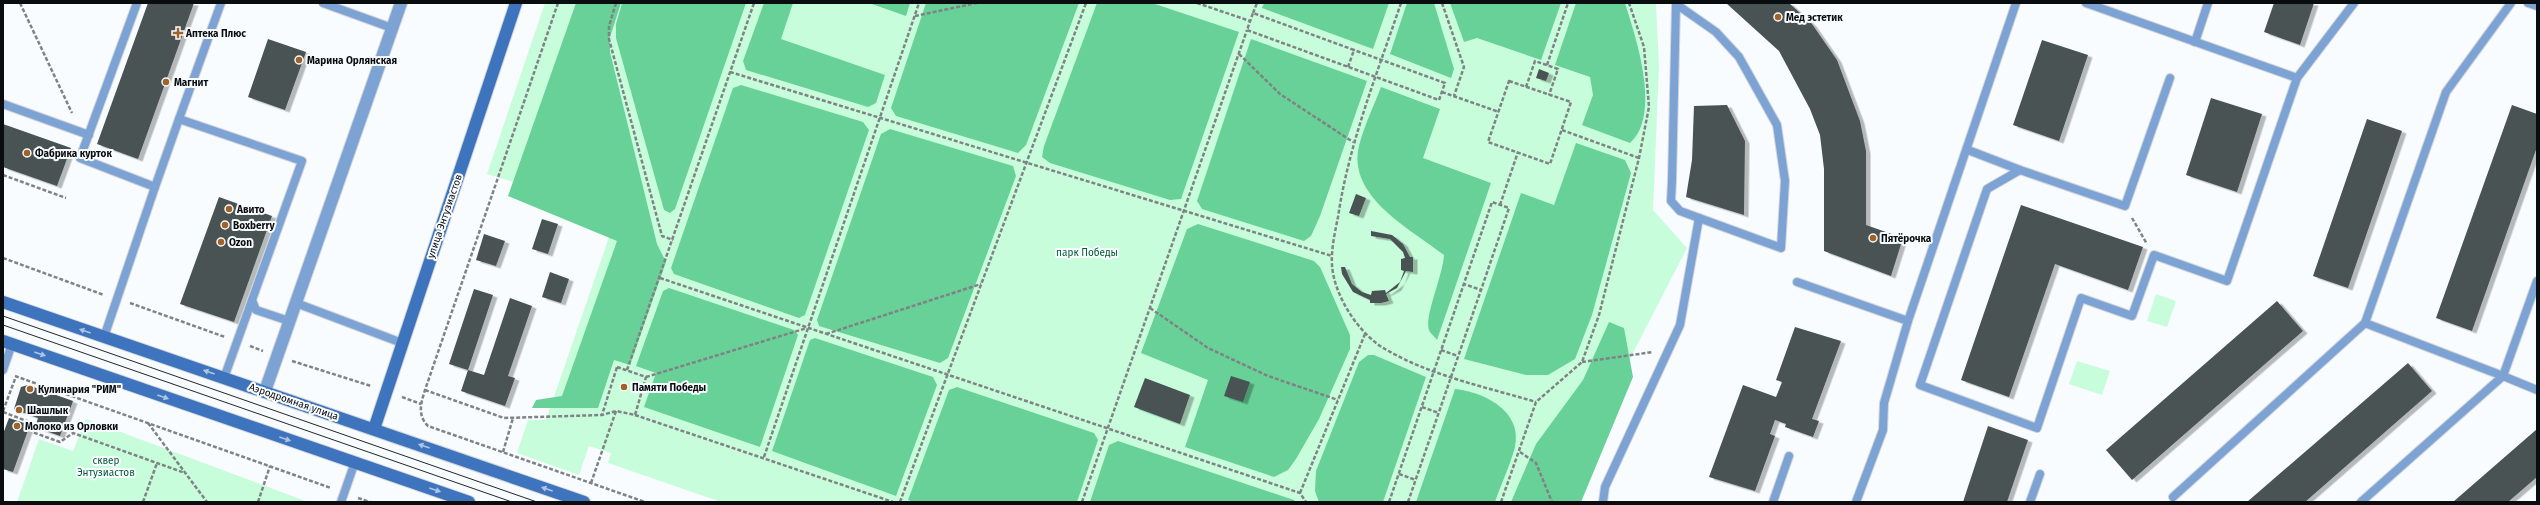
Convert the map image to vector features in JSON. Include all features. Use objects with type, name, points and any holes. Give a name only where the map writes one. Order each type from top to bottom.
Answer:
[{"type":"main road","name":"улица Энтузиастов","points":[[374,429],[516,3]]},
{"type":"main road","name":"Аэродромная улица","points":[[3,302],[584,502]]},
{"type":"main road","points":[[8,342],[469,502]]},
{"type":"street","points":[[265,391],[401,3]]},
{"type":"lane","points":[[137,3],[85,134],[80,158],[155,187]]},
{"type":"lane","points":[[104,337],[155,187],[221,3]]},
{"type":"lane","points":[[323,3],[392,28]]},
{"type":"lane","points":[[1856,502],[1883,430],[1884,403],[1908,320],[1968,150],[2016,3]]},
{"type":"lane","points":[[2086,3],[2297,78]]},
{"type":"lane","points":[[2195,42],[2208,3]]},
{"type":"lane","points":[[2020,170],[1987,188],[1920,385],[2037,428],[2081,298],[2132,316],[2154,255],[2227,281],[2297,78],[2354,3]]},
{"type":"lane","points":[[2173,497],[2365,323],[2446,92],[2511,3]]},
{"type":"lane","points":[[2528,3],[2537,6]]},
{"type":"lane","points":[[1676,4],[1716,32],[1739,57],[1758,88],[1777,125],[1785,181],[1781,248],[1680,211],[1671,202],[1676,4]]},
{"type":"lane","points":[[1968,150],[2020,170],[2125,206],[2170,78]]},
{"type":"lane","points":[[3,104],[85,134]]},
{"type":"lane","points":[[179,119],[302,161],[224,378]]},
{"type":"lane","points":[[1603,502],[1605,487],[1680,325],[1699,218]]},
{"type":"lane","points":[[2361,502],[2503,376],[2537,281]]},
{"type":"lane","points":[[1797,282],[1908,320]]},
{"type":"lane","points":[[252,300],[256,310],[289,321]]},
{"type":"lane","points":[[296,303],[402,343]]},
{"type":"lane","points":[[2365,323],[2537,390]]},
{"type":"lane","points":[[6,372],[8,342]]},
{"type":"lane","points":[[1773,502],[1789,456]]},
{"type":"lane","points":[[340,502],[355,462]]},
{"type":"lane","points":[[2030,502],[2040,474]]},
{"type":"path","points":[[20,3],[85,134]]},
{"type":"path","points":[[558,3],[425,390],[420,413],[422,420],[428,426],[645,502]]},
{"type":"path","points":[[616,3],[609,26],[610,39],[662,236],[673,240]]},
{"type":"path","points":[[627,370],[754,3]]},
{"type":"path","points":[[764,457],[920,3]]},
{"type":"path","points":[[915,16],[977,3]]},
{"type":"path","points":[[900,502],[1086,3]]},
{"type":"path","points":[[1197,3],[1250,21]]},
{"type":"path","points":[[1082,502],[1257,3]]},
{"type":"path","points":[[1401,3],[1353,142],[1344,177],[1332,256],[1336,282],[1346,305],[1365,334],[1385,349],[1434,371],[1536,402]]},
{"type":"path","points":[[1442,3],[1464,68],[1454,96]]},
{"type":"path","points":[[1547,65],[1568,3]]},
{"type":"path","points":[[1501,502],[1520,452],[1536,402],[1582,362],[1598,315],[1639,158],[1649,107],[1644,47],[1629,3]]},
{"type":"path","points":[[1247,30],[1439,100],[1442,92],[1445,83],[1253,13]]},
{"type":"path","points":[[1348,67],[1354,50]]},
{"type":"path","points":[[1239,54],[1280,94],[1353,142]]},
{"type":"path","points":[[1526,87],[1535,61],[1547,65],[1558,69],[1549,95]]},
{"type":"path","points":[[730,72],[1332,256]]},
{"type":"path","points":[[1509,81],[1526,87],[1571,102],[1550,164],[1488,142],[1509,81]]},
{"type":"path","points":[[1442,92],[1499,112]]},
{"type":"path","points":[[1562,130],[1639,158]]},
{"type":"path","points":[[1500,205],[1518,152]]},
{"type":"path","points":[[3,176],[66,198]]},
{"type":"path","points":[[1389,502],[1492,202],[1509,208],[1408,502]]},
{"type":"path","points":[[2125,206],[2154,255]]},
{"type":"path","points":[[3,258],[237,342],[386,392]]},
{"type":"path","points":[[660,278],[1300,493],[1306,502]]},
{"type":"path","points":[[825,334],[982,284]]},
{"type":"path","points":[[1464,284],[1481,290]]},
{"type":"path","points":[[1150,308],[1208,348],[1268,376],[1338,400]]},
{"type":"path","points":[[602,415],[617,367],[646,377],[808,328]]},
{"type":"path","points":[[1300,493],[1365,334]]},
{"type":"path","points":[[1441,350],[1458,356]]},
{"type":"path","points":[[1582,362],[1668,350]]},
{"type":"path","points":[[6,372],[16,377],[370,502]]},
{"type":"path","points":[[16,377],[3,412],[32,423],[32,432],[60,442],[73,433],[185,473]]},
{"type":"path","points":[[635,415],[646,377]]},
{"type":"path","points":[[425,390],[504,418],[602,415],[616,411],[635,415],[764,457],[893,502]]},
{"type":"path","points":[[1422,407],[1439,412]]},
{"type":"path","points":[[591,483],[616,411]]},
{"type":"path","points":[[503,452],[513,418]]},
{"type":"path","points":[[148,423],[207,502]]},
{"type":"path","points":[[1520,452],[1536,463],[1552,502]]},
{"type":"path","points":[[143,502],[157,463]]},
{"type":"path","points":[[258,502],[270,466]]},
{"type":"path","points":[[1399,474],[1416,480]]},
{"type":"green space","name":"парк Победы","points":[[545,3],[1656,3],[1659,67],[1653,210],[1687,248],[1585,446],[1564,502],[721,502],[608,463],[611,453],[589,446],[579,475],[517,453],[528,420],[546,420],[617,214],[487,174]]},
{"type":"green space","points":[[576,3],[621,3],[610,37],[610,52],[657,244],[666,262],[630,365],[614,360],[598,408],[532,408],[536,400],[562,396],[617,241],[508,196]]},
{"type":"green space","points":[[622,3],[746,3],[675,209],[670,213],[664,210],[616,38],[616,24]]},
{"type":"green space","points":[[764,3],[793,3],[781,39],[885,75],[876,103],[868,107],[746,70],[743,61]]},
{"type":"green space","points":[[869,3],[910,3],[906,16]]},
{"type":"green space","points":[[926,3],[1079,3],[1026,145],[1018,153],[896,116],[891,108]]},
{"type":"green space","points":[[1097,3],[1152,3],[1239,32],[1181,199],[1170,200],[1050,163],[1042,157],[1044,146]]},
{"type":"green space","points":[[1264,3],[1389,3],[1373,49],[1262,8]]},
{"type":"green space","points":[[1407,3],[1434,3],[1454,69],[1451,78],[1390,54]]},
{"type":"green space","points":[[1450,3],[1561,3],[1541,60],[1477,38],[1464,42]]},
{"type":"green space","points":[[1576,3],[1625,3],[1640,55],[1644,76],[1645,96],[1644,114],[1639,130],[1630,143],[1582,125],[1593,95],[1590,77],[1555,65]]},
{"type":"green space","points":[[1251,39],[1367,81],[1320,216],[1311,236],[1304,241],[1202,209],[1197,201]]},
{"type":"green space","points":[[741,85],[863,122],[869,130],[805,315],[799,318],[674,274],[671,268],[733,88]]},
{"type":"green space","points":[[1381,87],[1440,109],[1423,158],[1491,183],[1437,340],[1429,330],[1428,324],[1444,255],[1386,212],[1364,184],[1358,168],[1358,151],[1365,127]]},
{"type":"green space","points":[[890,129],[1013,166],[1016,176],[948,358],[940,363],[819,326],[817,320],[881,134]]},
{"type":"green space","points":[[1576,143],[1625,160],[1631,173],[1592,315],[1575,359],[1548,375],[1526,375],[1464,359],[1521,193],[1554,205]]},
{"type":"green space","points":[[1198,224],[1314,261],[1320,267],[1350,335],[1350,349],[1319,419],[1288,470],[1274,477],[1185,447],[1208,380],[1141,353],[1187,229]]},
{"type":"green space","points":[[669,288],[794,330],[798,335],[760,447],[644,407],[656,373],[636,366],[663,291]]},
{"type":"green space","points":[[2156,294],[2176,301],[2167,327],[2147,321]]},
{"type":"green space","points":[[1609,322],[1624,328],[1633,377],[1581,502],[1511,502],[1536,444],[1583,380]]},
{"type":"green space","points":[[815,338],[933,377],[937,385],[896,496],[772,451],[810,340]]},
{"type":"green space","points":[[1368,355],[1374,355],[1426,377],[1383,502],[1319,502],[1315,491],[1316,471],[1359,362]]},
{"type":"green space","points":[[2077,361],[2110,371],[2102,395],[2069,384]]},
{"type":"green space","points":[[957,387],[1094,433],[1098,440],[1077,502],[914,502],[908,500],[949,390]]},
{"type":"green space","points":[[1455,389],[1478,394],[1489,399],[1507,414],[1513,423],[1516,434],[1515,447],[1495,502],[1416,502]]},
{"type":"green space","name":"сквер Энтузиастов","points":[[86,419],[308,502],[17,502],[39,439],[73,451]]},
{"type":"green space","points":[[1118,441],[1294,500],[1296,502],[1090,502],[1109,445]]},
{"type":"building","points":[[148,3],[194,3],[138,159],[97,144]]},
{"type":"building","points":[[1726,3],[1789,3],[1812,24],[1837,60],[1860,121],[1866,151],[1866,225],[1903,238],[1891,276],[1824,251],[1824,169],[1820,135],[1810,109],[1779,51]]},
{"type":"building","points":[[2274,3],[2314,3],[2300,45],[2264,32]]},
{"type":"building","points":[[268,39],[306,52],[285,110],[248,97]]},
{"type":"building","points":[[2042,40],[2088,55],[2059,141],[2013,125]]},
{"type":"building","points":[[1539,69],[1549,73],[1546,81],[1536,78]]},
{"type":"building","points":[[2211,98],[2262,114],[2237,192],[2186,175]]},
{"type":"building","points":[[1727,105],[1745,141],[1744,215],[1686,197],[1692,160],[1694,106]]},
{"type":"building","points":[[2512,105],[2537,114],[2537,147],[2472,331],[2436,318]]},
{"type":"building","points":[[2367,119],[2402,131],[2348,288],[2313,276]]},
{"type":"building","points":[[3,124],[71,148],[57,186],[3,167]]},
{"type":"building","points":[[1356,194],[1366,198],[1359,216],[1349,213]]},
{"type":"building","points":[[219,197],[272,216],[234,322],[180,304]]},
{"type":"building","points":[[2021,205],[2143,247],[2128,290],[2055,264],[2009,397],[1961,380]]},
{"type":"building","points":[[542,219],[558,224],[548,254],[532,249]]},
{"type":"building","points":[[1371,231],[1392,235],[1403,244],[1410,257],[1413,257],[1413,272],[1406,271],[1397,288],[1386,294],[1389,301],[1381,303],[1370,303],[1370,300],[1353,292],[1342,274],[1341,267],[1345,267],[1352,284],[1362,292],[1371,295],[1372,291],[1385,290],[1386,293],[1400,282],[1404,271],[1401,270],[1401,259],[1405,258],[1403,252],[1390,239],[1371,236]]},
{"type":"building","points":[[484,234],[505,241],[496,266],[476,260]]},
{"type":"building","points":[[550,272],[569,279],[561,303],[542,297]]},
{"type":"building","points":[[474,289],[493,295],[468,370],[449,364]]},
{"type":"building","points":[[510,298],[532,306],[508,376],[515,378],[505,406],[461,391],[468,370],[484,375]]},
{"type":"building","points":[[2277,301],[2303,331],[2132,480],[2106,450]]},
{"type":"building","points":[[1795,327],[1841,341],[1812,419],[1819,421],[1813,437],[1785,427],[1786,424],[1775,420],[1770,434],[1775,436],[1755,491],[1709,477],[1743,385],[1776,397],[1782,382],[1776,380]]},
{"type":"building","points":[[2408,363],[2432,391],[2305,502],[2247,502]]},
{"type":"building","points":[[1231,376],[1250,382],[1243,402],[1224,396]]},
{"type":"building","points":[[1145,378],[1190,395],[1180,424],[1134,407]]},
{"type":"building","points":[[28,385],[73,401],[60,436],[35,427],[38,418],[14,409],[21,387]]},
{"type":"building","points":[[9,418],[30,425],[13,472],[3,469],[3,434]]},
{"type":"building","points":[[1988,426],[2028,440],[2007,502],[1963,502]]},
{"type":"building","points":[[2537,429],[2537,477],[2508,502],[2453,502]]},
{"type":"tram line","points":[[3,316],[537,502]]},
{"type":"tram line","points":[[3,325],[512,502]]},
{"type":"place","name":"Мед эстетик","points":[[1778,17]]},
{"type":"place","name":"Аптека Плюс","points":[[178,33]]},
{"type":"place","name":"Марина Орлянская","points":[[299,60]]},
{"type":"place","name":"Магнит","points":[[166,82]]},
{"type":"place","name":"Фабрика курток","points":[[27,153]]},
{"type":"place","name":"Авито","points":[[229,209]]},
{"type":"place","name":"Boxberry","points":[[225,225]]},
{"type":"place","name":"Пятёрочка","points":[[1873,238]]},
{"type":"place","name":"Ozon","points":[[221,242]]},
{"type":"place","name":"Памяти Победы","points":[[624,387]]},
{"type":"place","name":"Кулинария \"РИМ\"","points":[[30,389]]},
{"type":"place","name":"Шашлык","points":[[19,410]]},
{"type":"place","name":"Молоко из Орловки","points":[[17,426]]}]
